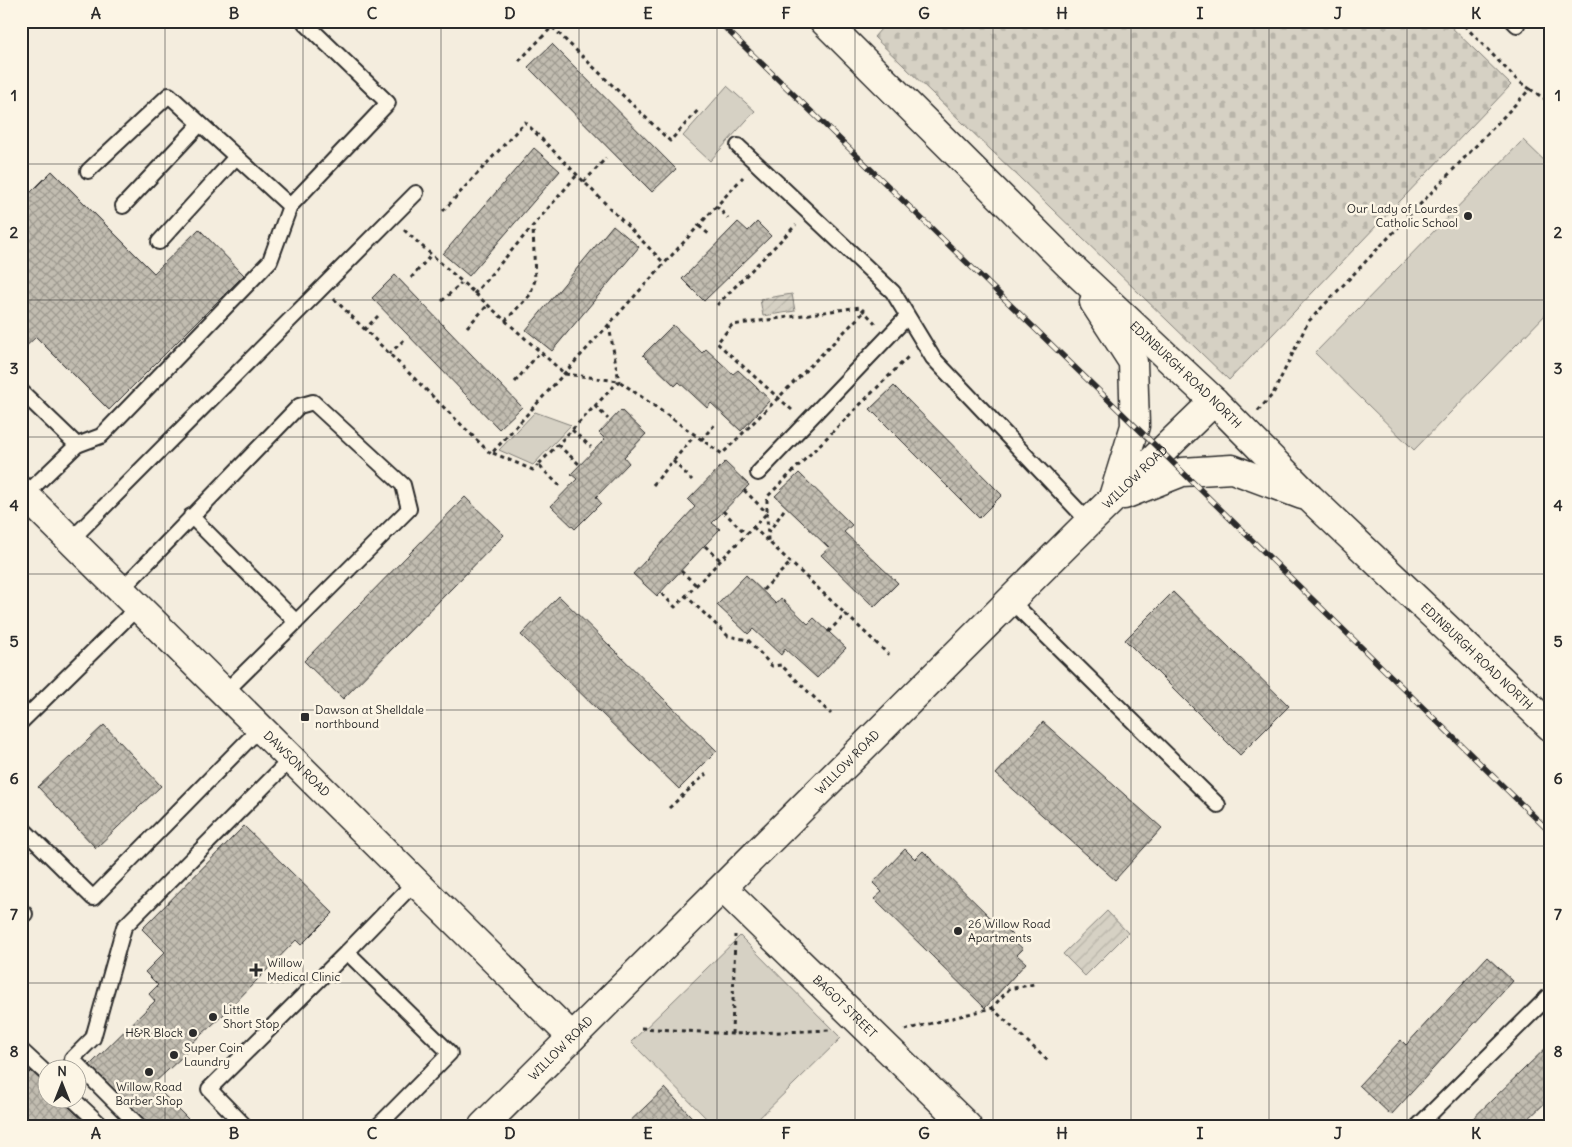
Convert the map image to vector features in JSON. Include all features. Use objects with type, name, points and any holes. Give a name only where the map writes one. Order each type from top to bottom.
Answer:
[{"type":"main road","name":"EDINBURGH ROAD NORTH","points":[[824,21],[1069,265],[1214,401],[1310,498],[1551,727]]},
{"type":"main road","points":[[1069,265],[1133,362],[1135,426],[1111,500]]},
{"type":"main road","name":"WILLOW ROAD","points":[[483,1126],[1111,500],[1214,401]]},
{"type":"main road","points":[[1111,500],[1182,472],[1232,469],[1310,498]]},
{"type":"main road","name":"DAWSON ROAD","points":[[23,493],[572,1037]]},
{"type":"main road","name":"BAGOT STREET","points":[[723,888],[967,1126]]},
{"type":"lane","points":[[23,493],[77,445],[101,436],[270,261],[290,206],[388,103],[305,23],[307,21]]},
{"type":"lane","points":[[88,171],[168,95],[290,206]]},
{"type":"lane","points":[[123,206],[200,124]]},
{"type":"lane","points":[[738,146],[893,292],[933,358],[1089,522]]},
{"type":"lane","points":[[159,242],[236,157]]},
{"type":"lane","points":[[70,540],[416,193]]},
{"type":"lane","points":[[758,473],[907,317]]},
{"type":"lane","points":[[21,391],[77,445]]},
{"type":"lane","points":[[21,722],[130,598],[191,516],[298,406],[313,402],[403,486],[409,509],[224,693]]},
{"type":"lane","points":[[191,516],[296,622]]},
{"type":"lane","points":[[1011,601],[1218,805]]},
{"type":"lane","points":[[21,827],[93,898],[260,728]]},
{"type":"lane","points":[[139,1126],[72,1059],[93,1038],[124,927],[291,759]]},
{"type":"lane","points":[[245,1126],[209,1089],[415,882]]},
{"type":"lane","points":[[347,952],[450,1053],[378,1126]]},
{"type":"lane","points":[[1418,1126],[1551,994]]},
{"type":"lane","points":[[21,1050],[38,1066]]},
{"type":"lane","points":[[85,1110],[102,1126]]},
{"type":"path","points":[[1460,21],[1518,81],[1551,103]]},
{"type":"path","points":[[519,62],[552,27],[670,141],[700,108]]},
{"type":"path","points":[[1240,428],[1273,394],[1308,322],[1530,89]]},
{"type":"path","points":[[443,211],[525,122],[662,261]]},
{"type":"path","points":[[584,182],[606,158]]},
{"type":"path","points":[[493,453],[756,163]]},
{"type":"path","points":[[474,294],[577,175]]},
{"type":"path","points":[[716,206],[728,218]]},
{"type":"path","points":[[718,305],[808,212]]},
{"type":"path","points":[[391,218],[461,283],[565,374],[619,381],[722,454],[865,311]]},
{"type":"path","points":[[505,321],[530,295],[535,280],[533,226]]},
{"type":"path","points":[[698,226],[711,236]]},
{"type":"path","points":[[411,278],[431,255]]},
{"type":"path","points":[[442,301],[461,283]]},
{"type":"path","points":[[322,288],[491,454],[493,453],[533,470],[619,381]]},
{"type":"path","points":[[467,327],[487,306]]},
{"type":"path","points":[[806,422],[717,344],[732,325],[860,307],[888,338]]},
{"type":"path","points":[[364,330],[378,316]]},
{"type":"path","points":[[609,325],[619,381]]},
{"type":"path","points":[[389,354],[405,338]]},
{"type":"path","points":[[768,542],[767,497],[923,342]]},
{"type":"path","points":[[515,382],[540,352]]},
{"type":"path","points":[[595,406],[608,419]]},
{"type":"path","points":[[701,440],[717,422]]},
{"type":"path","points":[[572,430],[590,447]]},
{"type":"path","points":[[653,485],[695,435]]},
{"type":"path","points":[[558,444],[579,464]]},
{"type":"path","points":[[673,461],[692,480]]},
{"type":"path","points":[[538,465],[560,486]]},
{"type":"path","points":[[744,490],[767,513]]},
{"type":"path","points":[[768,534],[786,507]]},
{"type":"path","points":[[723,511],[746,534]]},
{"type":"path","points":[[662,594],[675,607],[767,513]]},
{"type":"path","points":[[752,527],[890,655]]},
{"type":"path","points":[[705,546],[720,560]]},
{"type":"path","points":[[763,590],[791,562]]},
{"type":"path","points":[[681,571],[696,585]]},
{"type":"path","points":[[686,595],[728,636],[748,640],[772,666],[782,665],[831,714]]},
{"type":"path","points":[[828,632],[846,614]]},
{"type":"path","points":[[669,808],[706,774]]},
{"type":"path","points":[[732,1034],[735,933]]},
{"type":"path","points":[[904,1030],[992,1008],[1010,989],[1034,984]]},
{"type":"path","points":[[992,1008],[1048,1062]]},
{"type":"path","points":[[641,1028],[732,1034],[837,1030]]},
{"type":"green space","points":[[888,21],[1445,21],[1511,85],[1229,380],[874,37]]},
{"type":"green space","points":[[727,86],[755,111],[710,161],[683,136]]},
{"type":"green space","points":[[1523,140],[1551,167],[1551,309],[1414,450],[1315,353]]},
{"type":"green space","points":[[792,294],[795,311],[763,316],[760,299]]},
{"type":"green space","points":[[535,412],[571,425],[533,465],[499,450]]},
{"type":"green space","points":[[1107,911],[1128,933],[1085,976],[1063,954]]},
{"type":"green space","points":[[740,936],[841,1038],[751,1126],[714,1126],[631,1042]]},
{"type":"building","points":[[552,44],[676,169],[652,192],[528,67]]},
{"type":"building","points":[[534,148],[560,171],[469,276],[443,254]]},
{"type":"building","points":[[52,171],[154,273],[199,229],[244,275],[109,410],[36,337],[21,351],[21,202]]},
{"type":"building","points":[[738,222],[748,231],[757,222],[771,236],[704,301],[682,279]]},
{"type":"building","points":[[613,225],[639,247],[552,351],[526,330]]},
{"type":"building","points":[[395,275],[522,407],[499,429],[372,298]]},
{"type":"building","points":[[673,325],[702,353],[706,349],[733,374],[738,370],[770,400],[741,431],[711,403],[707,408],[679,382],[675,386],[643,355]]},
{"type":"building","points":[[894,386],[1002,495],[979,518],[870,409]]},
{"type":"building","points":[[621,410],[646,434],[624,457],[629,463],[596,497],[601,503],[575,529],[551,506],[577,479],[571,474],[605,439],[599,433]]},
{"type":"building","points":[[725,462],[749,485],[712,523],[720,529],[657,596],[633,574],[695,507],[688,500]]},
{"type":"building","points":[[799,473],[852,525],[844,532],[898,583],[874,607],[821,555],[829,548],[775,496]]},
{"type":"building","points":[[465,497],[504,535],[343,699],[304,661]]},
{"type":"building","points":[[746,575],[776,604],[781,598],[808,624],[814,618],[846,648],[817,678],[785,649],[781,655],[753,629],[748,634],[717,605]]},
{"type":"building","points":[[1173,592],[1289,706],[1240,755],[1125,640]]},
{"type":"building","points":[[559,596],[717,751],[679,789],[521,635]]},
{"type":"building","points":[[1043,722],[1162,828],[1115,880],[996,774]]},
{"type":"building","points":[[104,725],[161,786],[96,848],[38,787]]},
{"type":"building","points":[[244,826],[333,913],[301,945],[296,940],[221,1017],[193,1042],[182,1057],[153,1084],[195,1126],[148,1126],[145,1120],[90,1065],[155,1001],[149,994],[158,985],[145,972],[165,952],[142,929]]},
{"type":"building","name":"26 Willow Road Apartments","points":[[905,849],[915,859],[923,851],[997,924],[999,922],[1023,949],[1017,955],[1026,963],[985,1008],[874,899],[882,892],[873,883]]},
{"type":"building","points":[[1487,957],[1513,981],[1391,1115],[1359,1085],[1401,1040],[1406,1045]]},
{"type":"building","points":[[1551,1043],[1551,1097],[1521,1126],[1465,1126]]},
{"type":"building","points":[[31,1071],[38,1077],[38,1110],[72,1110],[89,1126],[21,1126],[21,1081]]},
{"type":"building","points":[[665,1088],[700,1126],[625,1126]]},
{"type":"railway","points":[[718,21],[1551,833]]},
{"type":"place","name":"Our Lady of Lourdes Catholic School","points":[[1468,216]]},
{"type":"place","name":"Dawson at Shelldale northbound","points":[[305,717]]},
{"type":"place","name":"26 Willow Road Apartments","points":[[958,931]]},
{"type":"place","name":"Willow Medical Clinic","points":[[256,970]]},
{"type":"place","name":"Little Short Stop","points":[[213,1017]]},
{"type":"place","name":"H&R Block","points":[[193,1033]]},
{"type":"place","name":"Super Coin Laundry","points":[[174,1055]]},
{"type":"place","name":"Willow Road Barber Shop","points":[[149,1072]]}]
